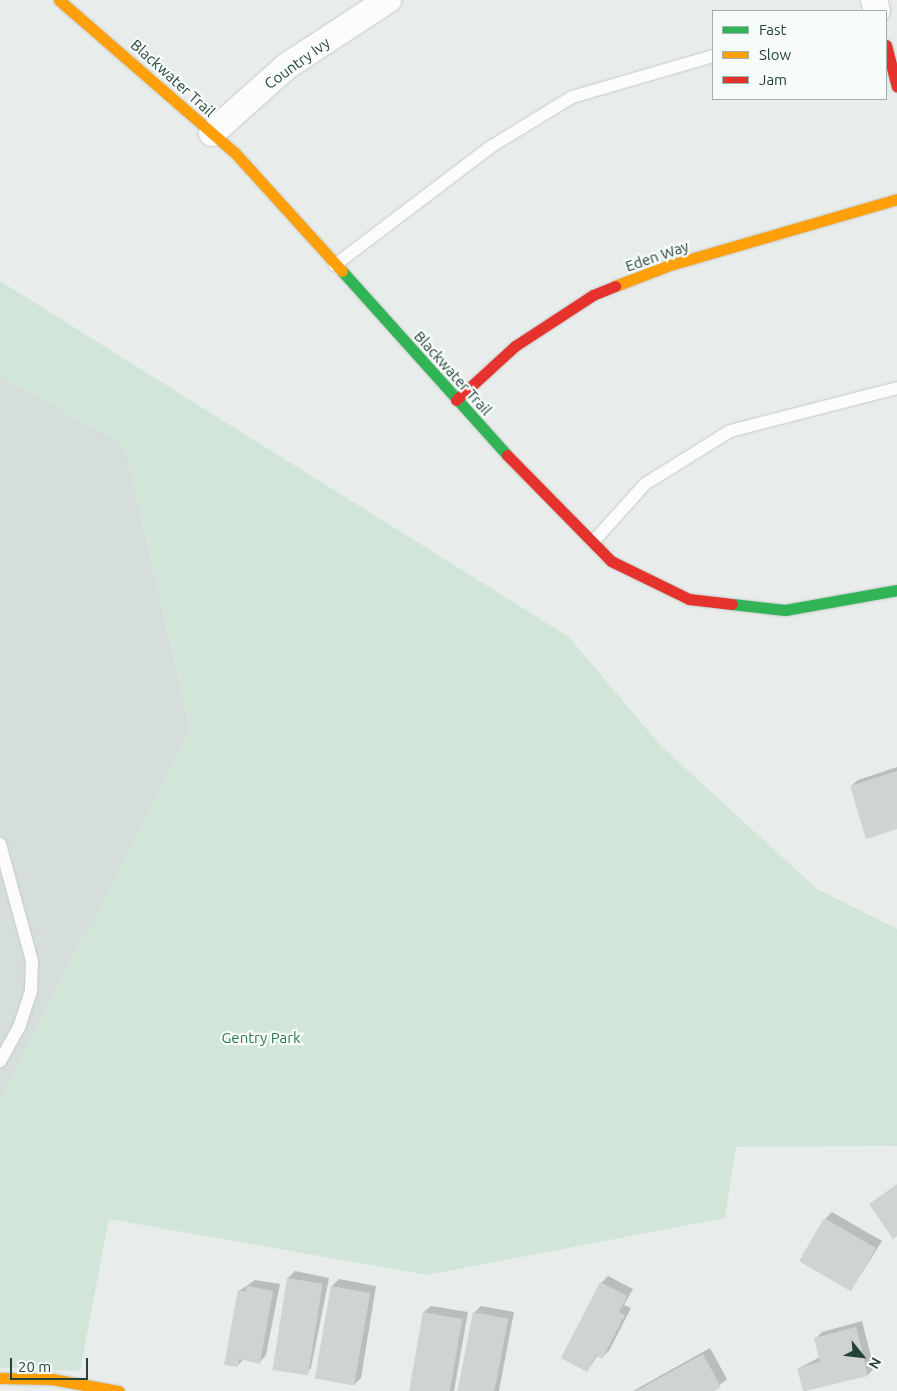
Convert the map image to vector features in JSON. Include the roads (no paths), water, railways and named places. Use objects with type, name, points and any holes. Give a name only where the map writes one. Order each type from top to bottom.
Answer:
[{"type":"street","name":"Blackwater Trail","points":[[59,0],[76,4],[212,133],[335,265],[456,400],[611,561],[690,599],[785,610],[897,590]]},
{"type":"street","name":"Country Ivy","points":[[212,133],[287,66],[388,0]]},
{"type":"street","points":[[887,49],[897,87]]},
{"type":"street","name":"Eden Way","points":[[456,400],[515,346],[593,295],[670,265],[897,200]]},
{"type":"street","points":[[3,1382],[52,1379],[119,1391]]},
{"type":"lane","points":[[335,265],[492,146],[572,97],[712,56]]},
{"type":"lane","points":[[592,542],[645,484],[730,431],[897,388]]},
{"type":"lane","points":[[0,844],[32,961],[31,992],[2,1052]]},
{"type":"park label","name":"Gentry Park","points":[[261,1038]]}]
